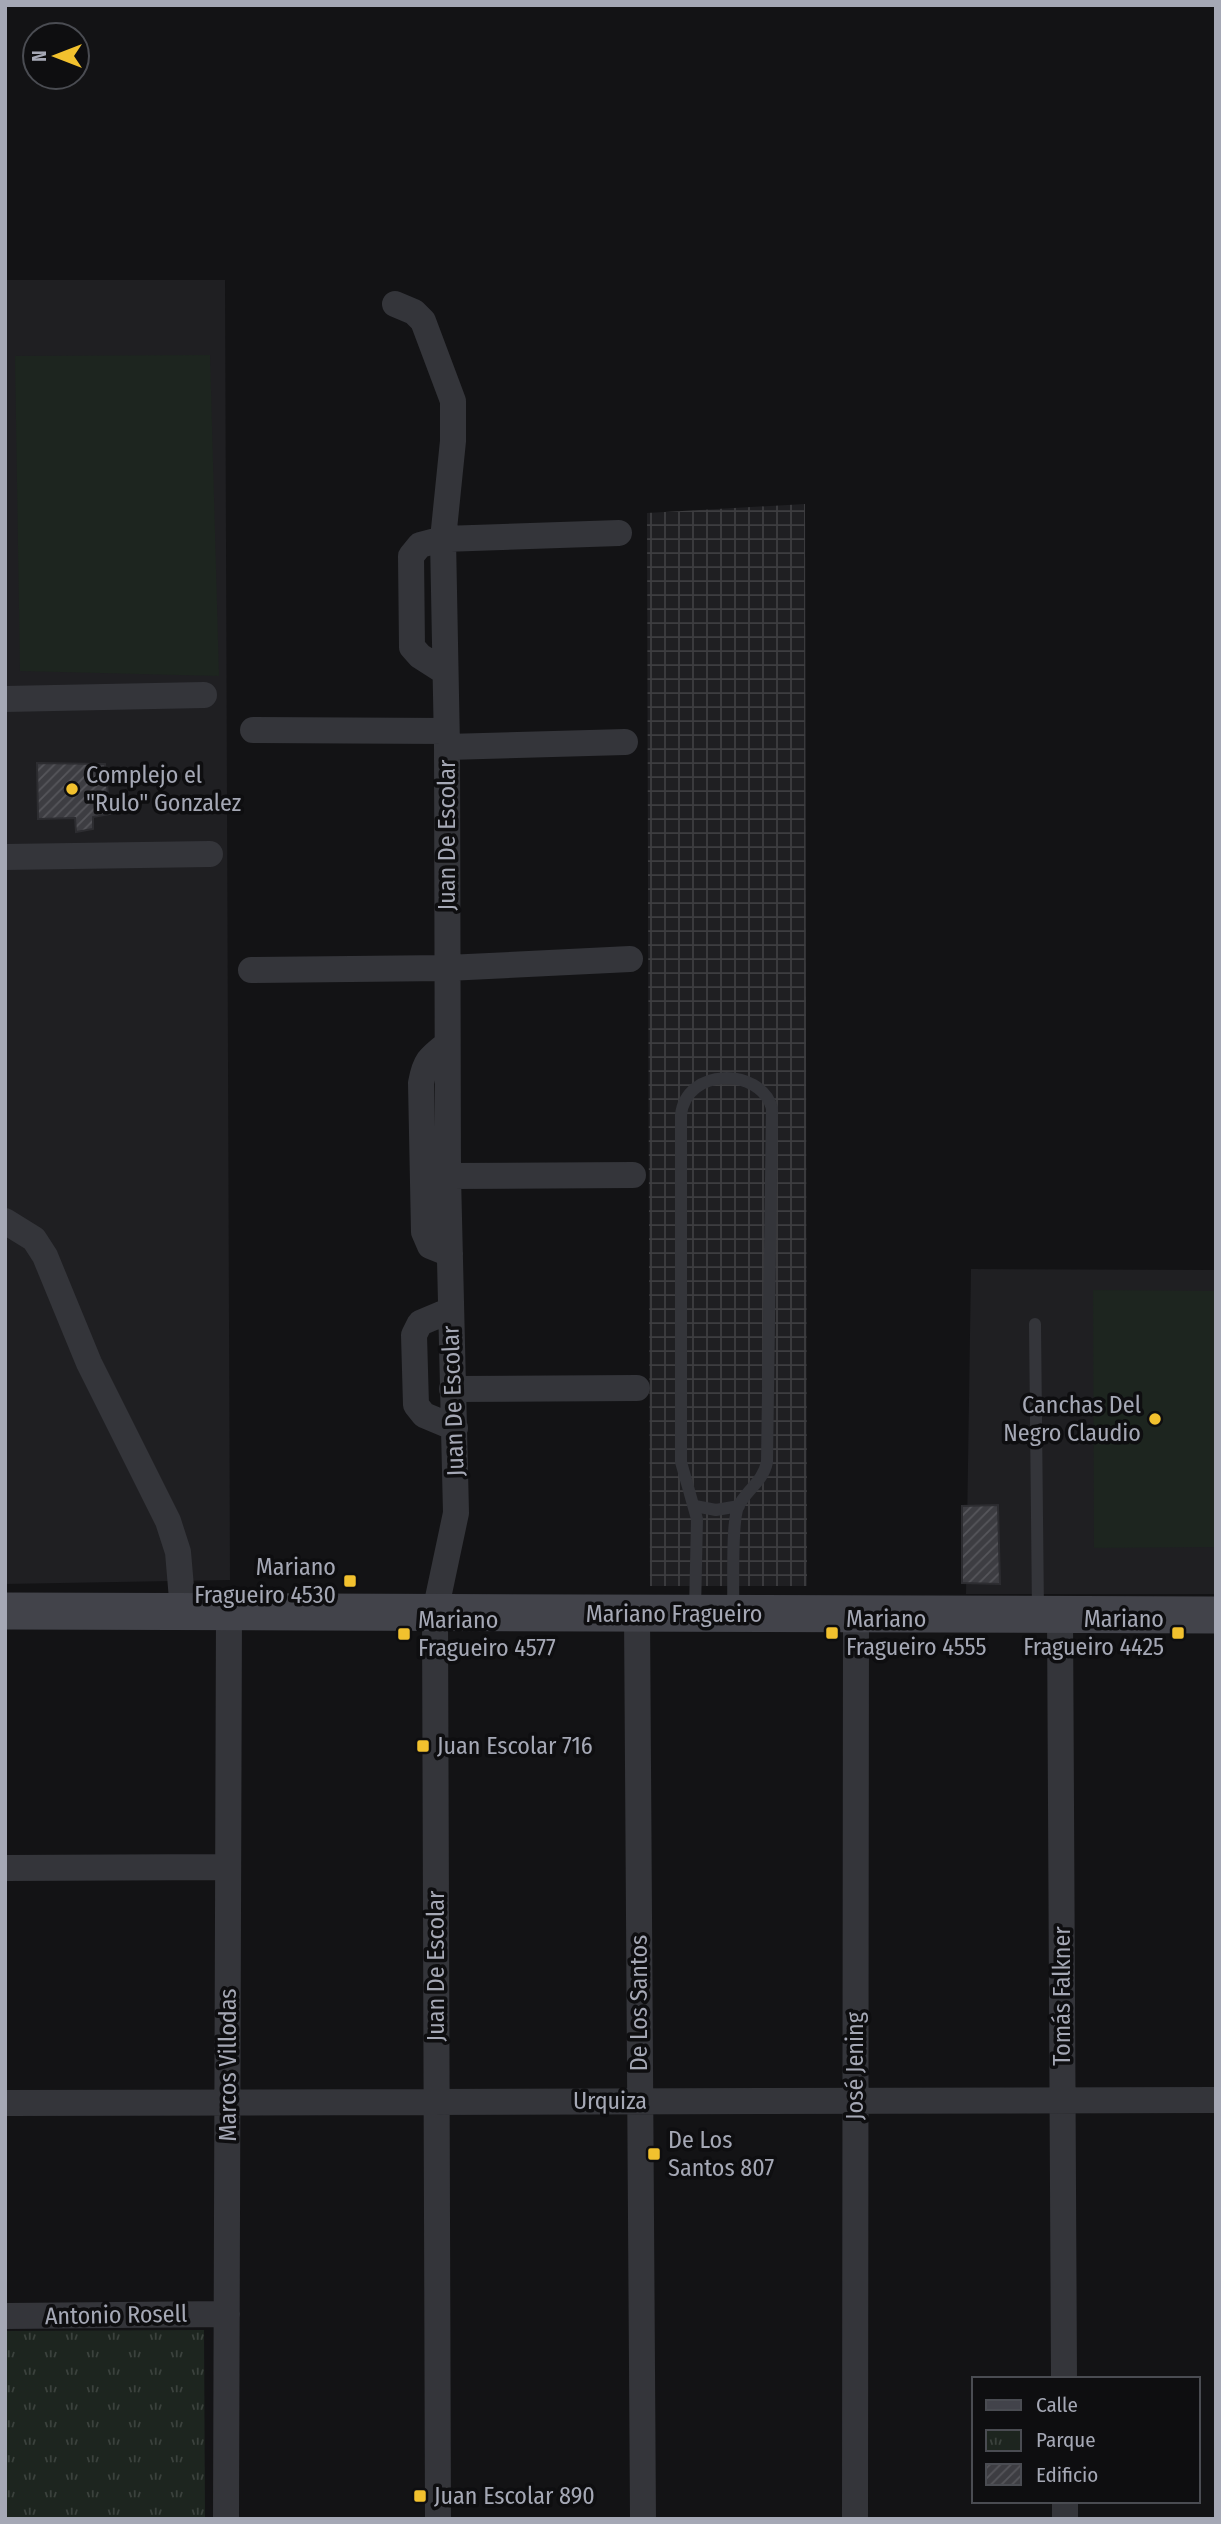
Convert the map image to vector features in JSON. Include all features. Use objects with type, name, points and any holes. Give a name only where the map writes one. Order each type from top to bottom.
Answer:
[{"type":"main road","name":"Mariano Fragueiro","points":[[5,1611],[1216,1615]]},
{"type":"street","name":"Juan De Escolar","points":[[395,304],[414,312],[423,321],[453,401],[453,441],[443,539],[447,739],[448,1176],[456,1513],[435,1612],[438,2519]]},
{"type":"street","points":[[443,539],[619,533]]},
{"type":"street","points":[[5,699],[204,695]]},
{"type":"street","points":[[253,730],[447,739],[625,742]]},
{"type":"street","points":[[5,857],[210,854]]},
{"type":"street","points":[[251,970],[447,968],[629,959]]},
{"type":"street","points":[[447,1044],[430,1057],[424,1066],[421,1083],[424,1232],[430,1246],[450,1254]]},
{"type":"street","points":[[448,1176],[632,1175]]},
{"type":"street","points":[[5,1221],[34,1239],[45,1256],[89,1363],[168,1521],[178,1552],[183,1611]]},
{"type":"street","points":[[450,1310],[420,1323],[414,1335],[415,1391],[416,1405],[424,1415],[455,1428]]},
{"type":"street","points":[[452,1389],[637,1388]]},
{"type":"street","name":"Marcos Villodas","points":[[226,2519],[229,1611]]},
{"type":"street","name":"Tomás Falkner","points":[[1049,1613],[1062,2100],[1064,2377]]},
{"type":"street","name":"De Los Santos","points":[[637,1614],[643,2519]]},
{"type":"street","name":"José Jening","points":[[855,2519],[856,1614]]},
{"type":"street","points":[[5,1868],[228,1867]]},
{"type":"street","name":"Urquiza","points":[[5,2103],[1216,2100]]},
{"type":"street","name":"Antonio Rosell","points":[[5,2316],[227,2314]]},
{"type":"lane","points":[[695,1614],[697,1519],[681,1462],[681,1115],[682,1102],[689,1091],[701,1083],[720,1078],[740,1080],[760,1087],[769,1097],[772,1108],[767,1462],[765,1475],[739,1506],[736,1521],[733,1614]]},
{"type":"lane","points":[[1035,1324],[1049,1613]]},
{"type":"lane","points":[[695,1506],[716,1510],[739,1506]]},
{"type":"shaded area","name":"Complejo el \"Rulo\" Gonzalez","points":[[5,280],[225,280],[230,1580],[5,1584]]},
{"type":"shaded area","points":[[805,504],[807,1586],[650,1586],[647,513]]},
{"type":"shaded area","name":"Canchas Del Negro Claudio","points":[[971,1269],[1216,1270],[1216,1594],[966,1594]]},
{"type":"green space","points":[[210,355],[219,676],[20,671],[15,356]]},
{"type":"green space","name":"Canchas Del Negro Claudio","points":[[1093,1290],[1216,1291],[1216,1547],[1094,1548]]},
{"type":"green space","points":[[204,2330],[205,2519],[5,2519],[5,2331]]},
{"type":"building","name":"Complejo el \"Rulo\" Gonzalez","points":[[37,763],[105,764],[110,814],[93,817],[93,829],[76,832],[75,818],[38,819]]},
{"type":"building","name":"Canchas Del Negro Claudio","points":[[998,1505],[1000,1584],[962,1583],[962,1506]]},
{"type":"place","name":"Complejo el \"Rulo\" Gonzalez","points":[[72,789]]},
{"type":"place","name":"Canchas Del Negro Claudio","points":[[1155,1419]]},
{"type":"place","name":"Mariano Fragueiro 4530","points":[[350,1581]]},
{"type":"place","name":"Mariano Fragueiro 4555","points":[[832,1633]]},
{"type":"place","name":"Mariano Fragueiro 4425","points":[[1178,1633]]},
{"type":"place","name":"Mariano Fragueiro 4577","points":[[404,1634]]},
{"type":"place","name":"Juan Escolar 716","points":[[423,1746]]},
{"type":"place","name":"De Los Santos 807","points":[[654,2154]]},
{"type":"place","name":"Juan Escolar 890","points":[[420,2496]]}]
